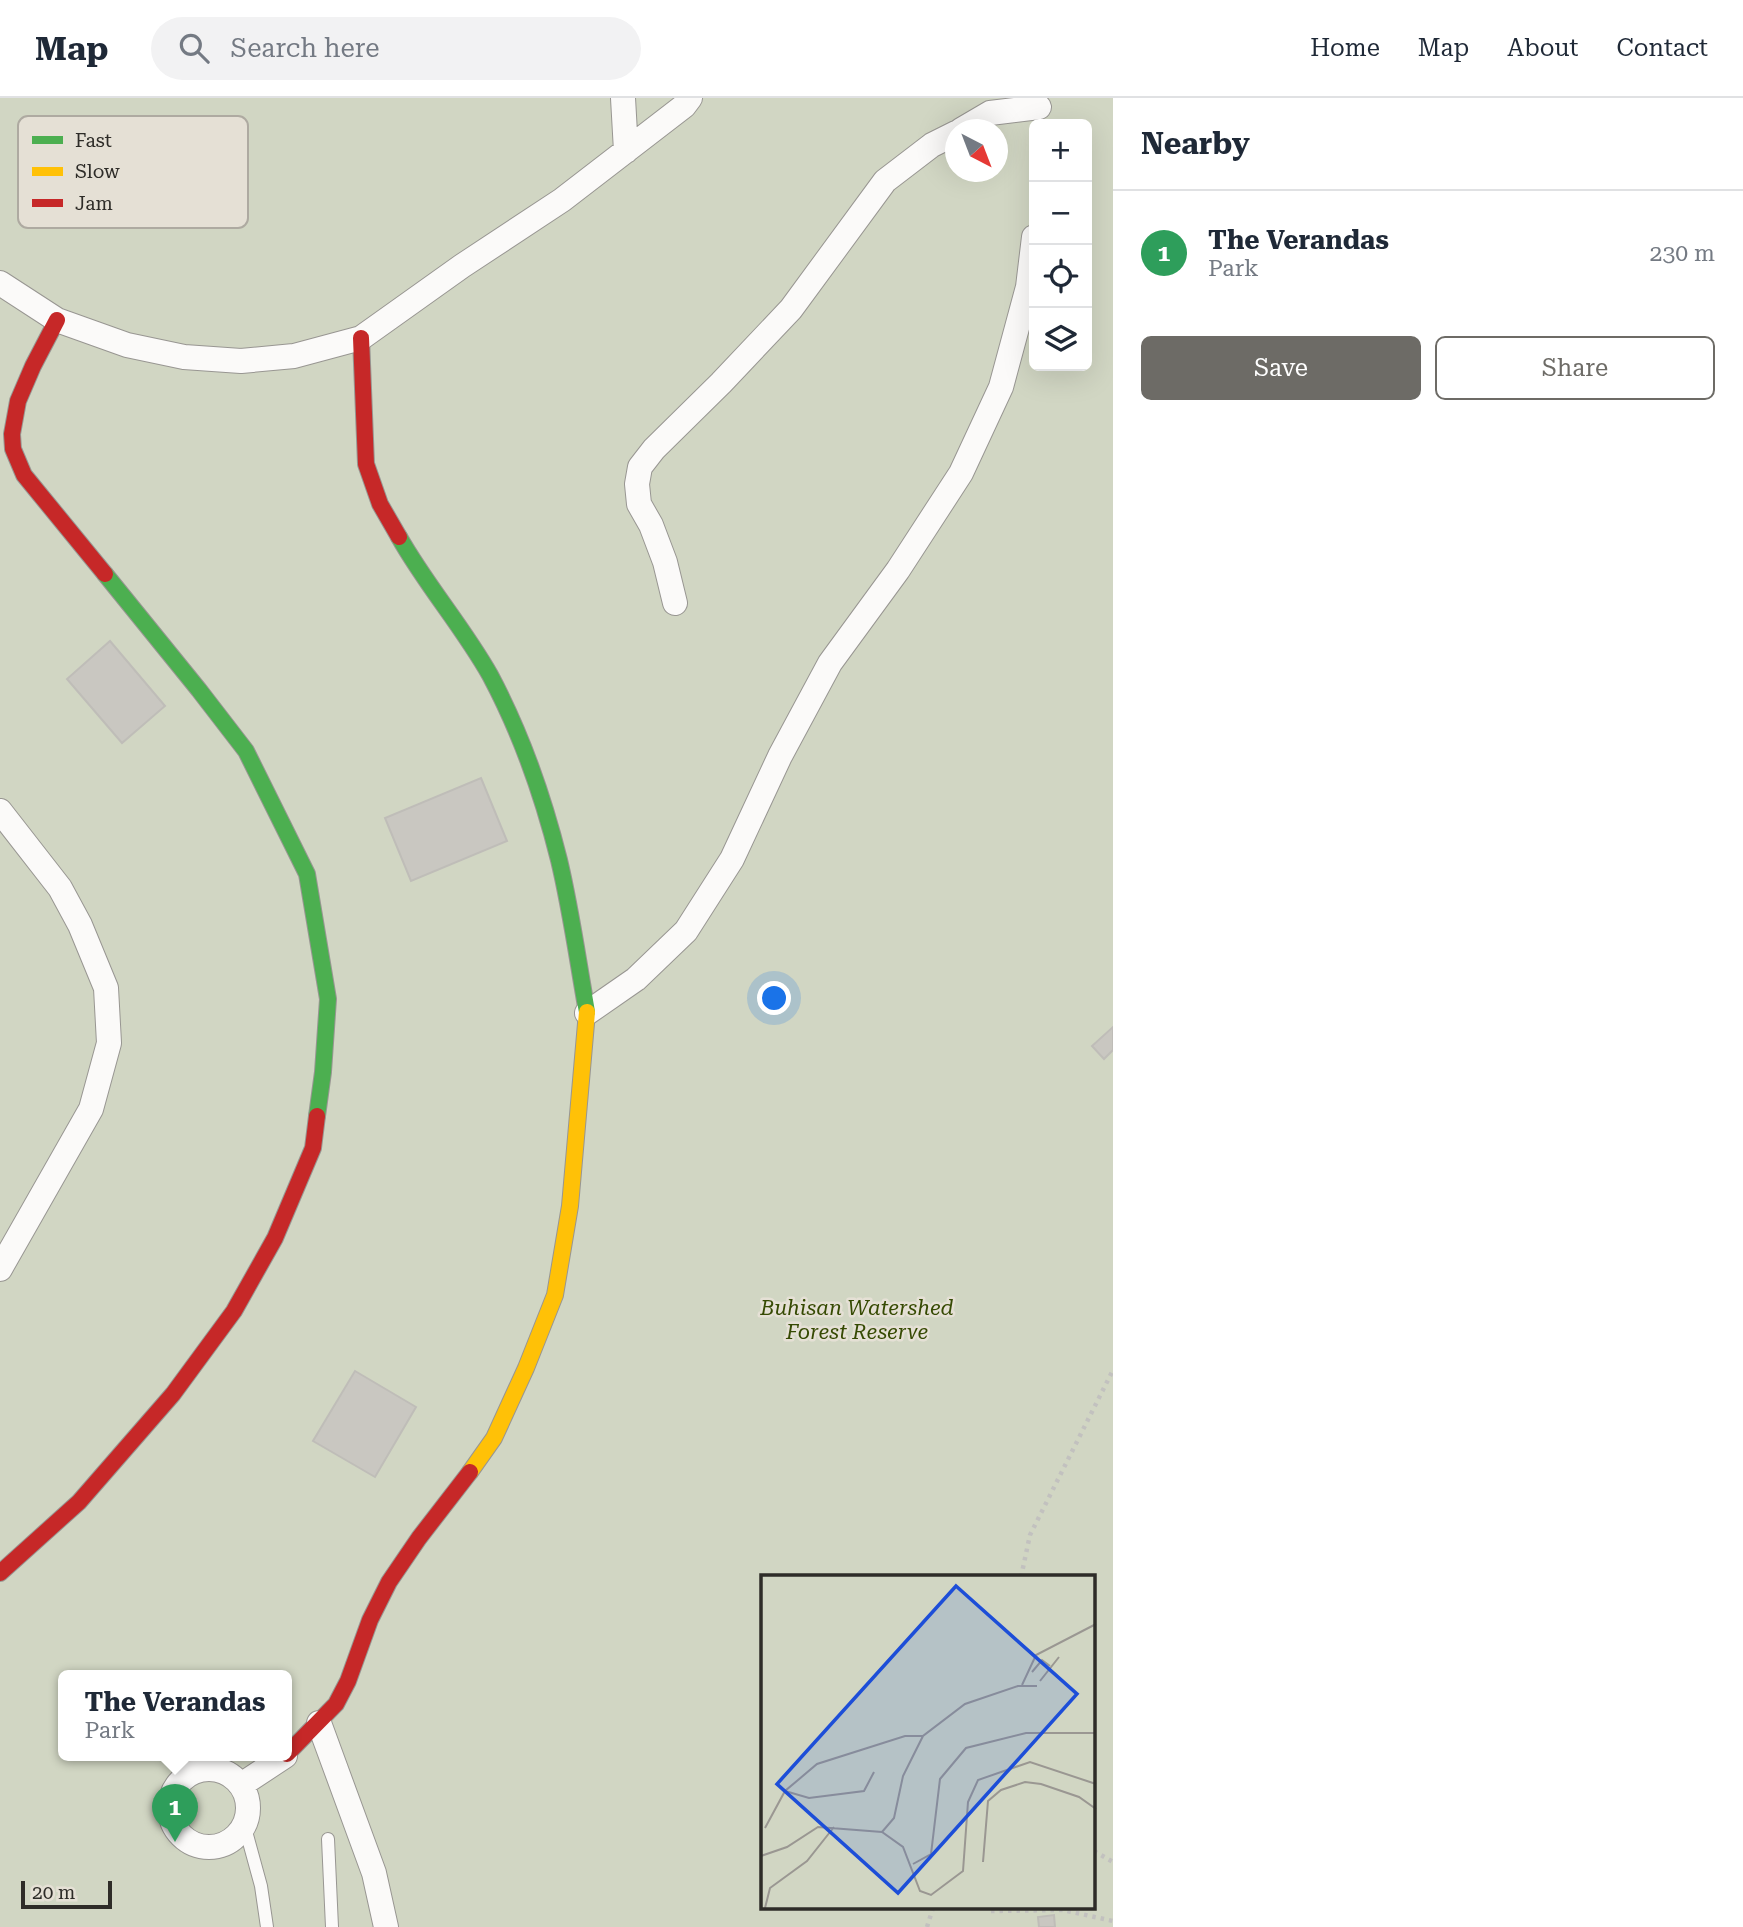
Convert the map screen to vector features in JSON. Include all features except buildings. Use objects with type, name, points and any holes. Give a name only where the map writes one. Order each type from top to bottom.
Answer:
[{"type":"street","points":[[623,98],[626,151]]},
{"type":"street","points":[[0,283],[57,320],[139,347],[184,357],[241,361],[294,356],[361,338],[462,266],[562,200],[684,106],[690,98]]},
{"type":"street","points":[[980,119],[990,113],[1039,110]]},
{"type":"street","points":[[675,603],[666,562],[639,504],[637,484],[640,467],[654,449],[791,309],[885,181],[945,138]]},
{"type":"street","points":[[587,1013],[636,979],[686,931],[732,859],[780,756],[831,663],[898,570],[961,473],[1001,387],[1028,287],[1033,245]]},
{"type":"street","points":[[0,1573],[79,1502],[173,1394],[234,1311],[275,1238],[313,1149],[323,1072],[328,999],[307,874],[246,751],[200,690],[24,475],[13,449],[12,420],[29,374],[57,320]]},
{"type":"street","points":[[292,1749],[336,1704],[348,1681],[370,1620],[389,1582],[494,1438],[526,1368],[555,1295],[570,1206],[587,1013],[559,861],[537,782],[511,718],[489,676],[461,629],[405,548],[380,504],[366,464],[361,338]]},
{"type":"street","points":[[0,811],[60,888],[80,925],[106,988],[109,1043],[91,1109],[0,1269]]},
{"type":"street","points":[[319,1723],[374,1873],[386,1927]]},
{"type":"street","points":[[241,1785],[277,1761]]},
{"type":"street","points":[[206,1769],[219,1770],[232,1776],[241,1785],[247,1798],[248,1811],[237,1835],[226,1843],[212,1847],[199,1846],[187,1840],[177,1830],[171,1818],[170,1805],[174,1792],[182,1781],[193,1773],[206,1769]]},
{"type":"lane","points":[[244,1824],[261,1886],[267,1927]]},
{"type":"lane","points":[[328,1839],[332,1927]]},
{"type":"path","points":[[1021,1575],[1030,1535],[1113,1370]]},
{"type":"path","points":[[1096,1852],[1113,1862]]},
{"type":"path","points":[[927,1927],[932,1910]]},
{"type":"path","points":[[991,1911],[1063,1910],[1113,1921]]},
{"type":"green space","name":"Buhisan Watershed Forest Reserve","points":[[0,98],[1113,98],[1113,1927],[0,1927]]},
{"type":"traffic: fast","points":[[399,537],[490,675],[521,742],[546,812],[559,860],[587,1012]]},
{"type":"traffic: fast","points":[[105,574],[246,751],[307,874],[328,999],[317,1116]]},
{"type":"traffic: slow","points":[[470,1472],[494,1438],[555,1295],[570,1206],[587,1012]]},
{"type":"traffic: jam","points":[[57,320],[18,401],[12,434],[13,449],[24,475],[105,574]]},
{"type":"traffic: jam","points":[[361,338],[366,464],[380,504],[399,537]]},
{"type":"traffic: jam","points":[[0,1573],[79,1502],[173,1394],[234,1311],[275,1238],[313,1148],[317,1116]]},
{"type":"traffic: jam","points":[[292,1749],[336,1704],[348,1681],[370,1620],[389,1582],[470,1472]]},
{"type":"place","name":"The Verandas","points":[[175,1842]]}]
